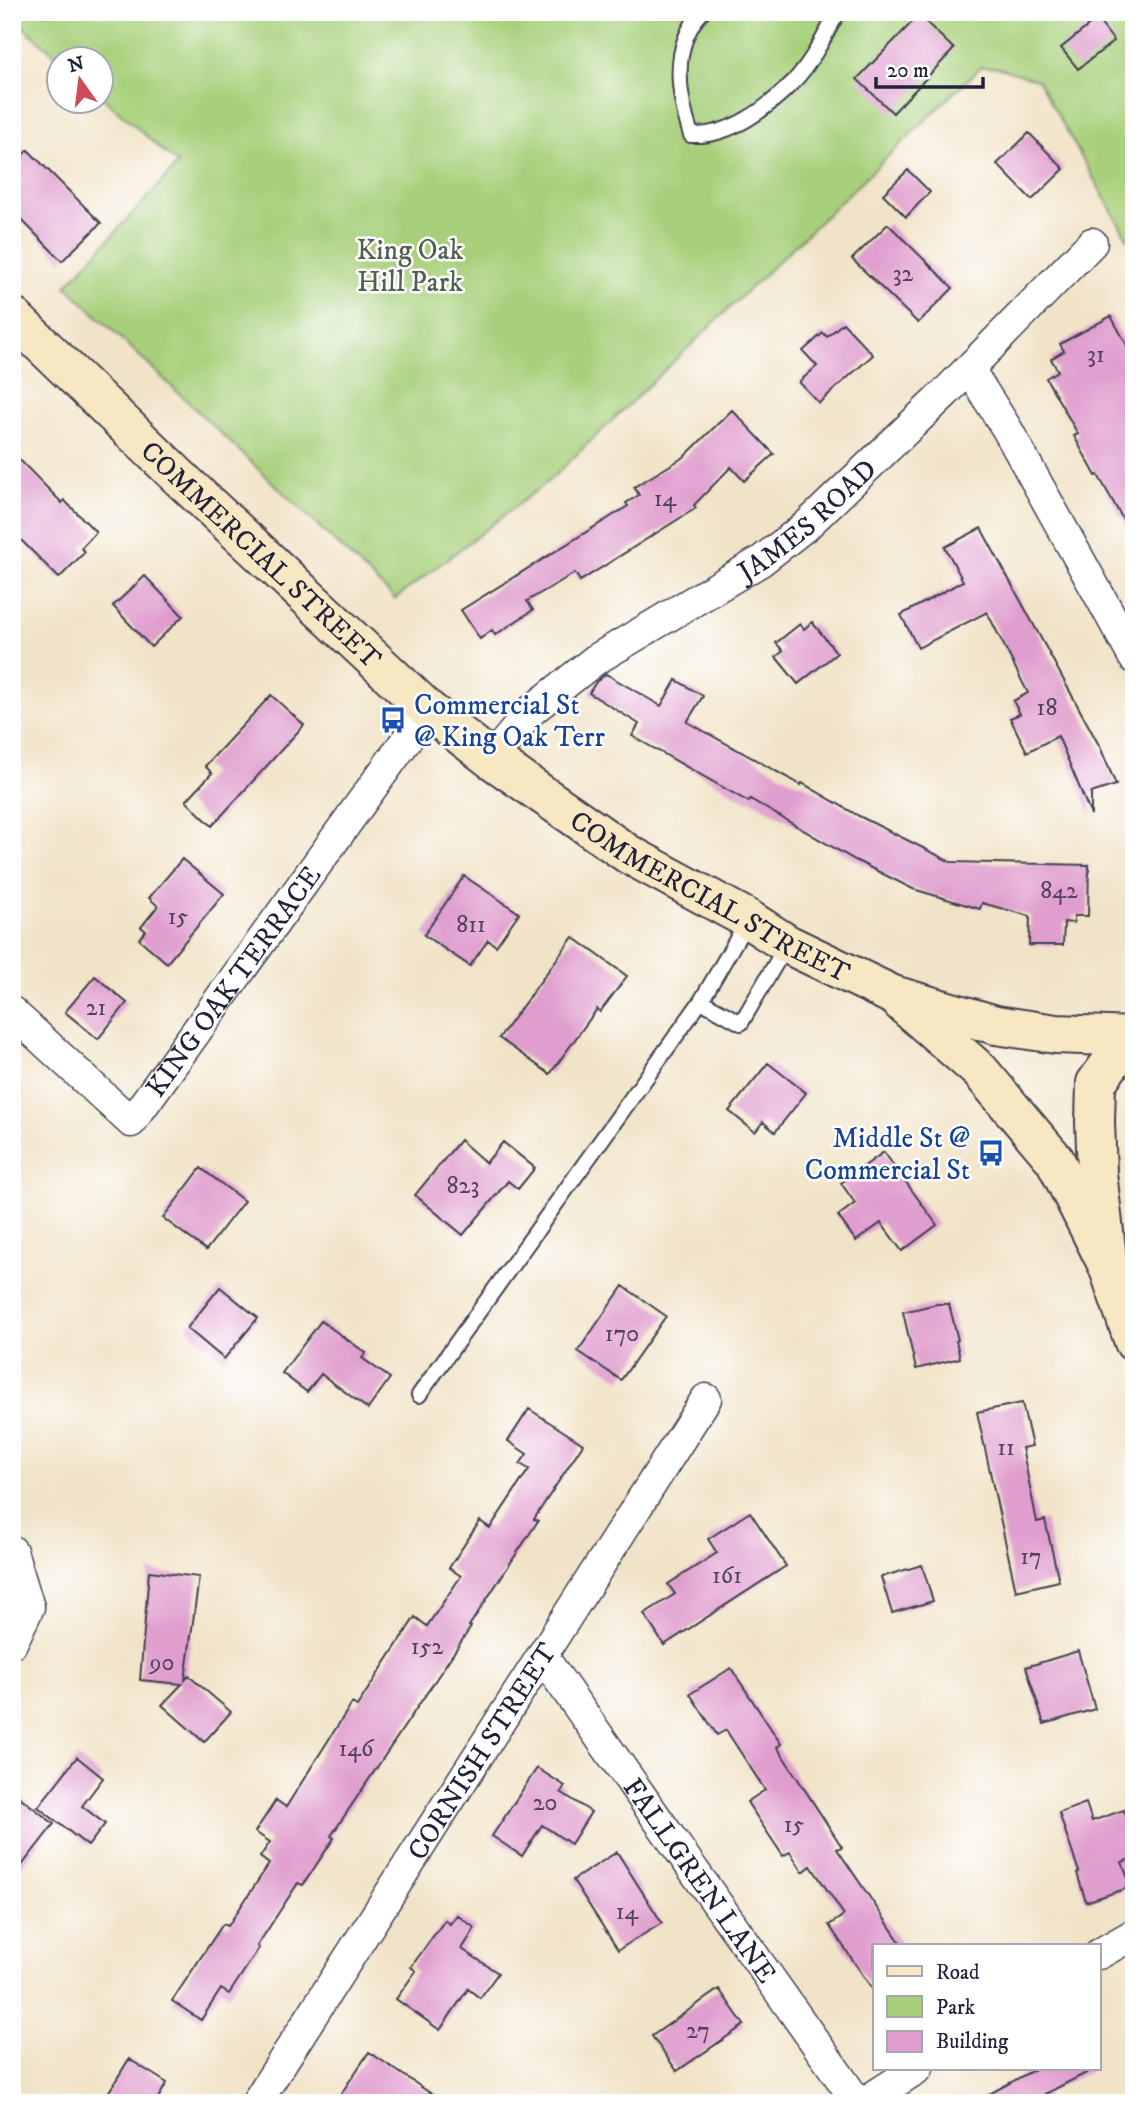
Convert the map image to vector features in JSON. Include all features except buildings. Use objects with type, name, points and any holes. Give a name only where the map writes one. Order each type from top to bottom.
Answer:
[{"type":"main road","name":"COMMERCIAL STREET","points":[[12,316],[181,479],[428,710],[491,759],[628,854],[748,919],[788,944],[893,995],[996,1025],[1056,1034],[1132,1040]]},
{"type":"main road","points":[[893,995],[980,1072],[1055,1160],[1108,1266]]},
{"type":"main road","name":"COMMERCIAL STREET","points":[[1132,1040],[1096,1083],[1094,1122],[1108,1266],[1134,1342]]},
{"type":"street","name":"JAMES ROAD","points":[[491,759],[532,710],[595,660],[761,561],[807,525],[969,369],[1092,243]]},
{"type":"street","points":[[969,369],[1007,429],[1134,658]]},
{"type":"street","name":"KING OAK TERRACE","points":[[12,1012],[131,1122],[428,710]]},
{"type":"street","name":"CORNISH STREET","points":[[256,2103],[706,1399]]},
{"type":"street","points":[[12,1551],[29,1607],[12,1643]]},
{"type":"street","name":"FALLGREN LANE","points":[[543,1657],[860,2103]]},
{"type":"street","points":[[1100,1953],[1134,1934]]},
{"type":"street","points":[[860,2103],[915,2070]]},
{"type":"lane","points":[[702,12],[694,20],[684,39],[678,62],[683,111],[691,135],[703,136],[734,126],[772,100],[795,80],[826,35],[838,12]]},
{"type":"lane","points":[[419,1395],[701,1001],[748,919]]},
{"type":"lane","points":[[701,1001],[741,1023],[788,944]]},
{"type":"green space","name":"King Oak Hill Park","points":[[12,12],[1134,12],[1134,250],[1038,80],[996,67],[981,67],[550,480],[395,599],[66,286],[178,164],[116,109],[116,46],[46,47],[12,17]]},
{"type":"place","name":"Commercial St @ King Oak Terr","points":[[393,720]]},
{"type":"place","name":"Middle St @ Commercial St","points":[[991,1153]]}]
